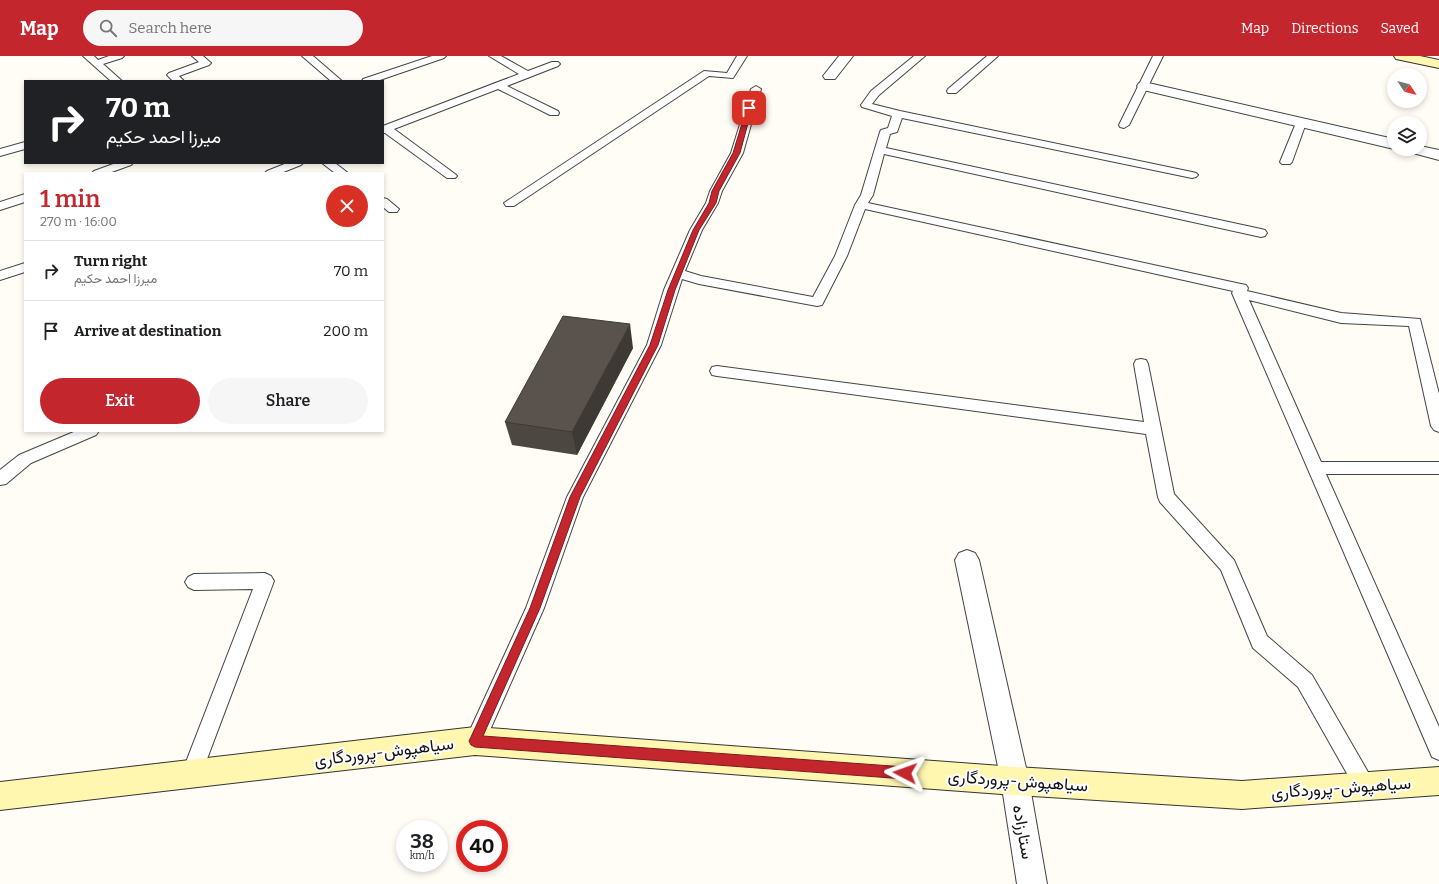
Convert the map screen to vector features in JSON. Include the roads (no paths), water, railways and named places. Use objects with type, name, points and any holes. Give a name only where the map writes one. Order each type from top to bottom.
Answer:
[{"type":"street","points":[[830,76],[846,56]]},
{"type":"street","points":[[1401,56],[1439,64]]},
{"type":"street","points":[[1144,86],[1387,142]]},
{"type":"street","points":[[1427,152],[1439,155]]},
{"type":"street","name":"ستارزاده","points":[[967,560],[1015,781],[1032,884]]},
{"type":"street","name":"سیاهپوش-پروردگاری","points":[[0,796],[475,741],[1015,781],[1242,795],[1439,781]]},
{"type":"lane","points":[[88,56],[116,80]]},
{"type":"lane","points":[[97,63],[119,56]]},
{"type":"lane","points":[[178,80],[172,75],[206,64],[197,56]]},
{"type":"lane","points":[[307,56],[336,80]]},
{"type":"lane","points":[[370,80],[440,56]]},
{"type":"lane","points":[[494,56],[528,75]]},
{"type":"lane","points":[[510,203],[708,73],[730,76],[742,56]]},
{"type":"lane","points":[[920,56],[875,93],[866,105],[898,114],[1192,175]]},
{"type":"lane","points":[[952,91],[993,56]]},
{"type":"lane","points":[[1124,125],[1158,56]]},
{"type":"lane","points":[[385,130],[556,64]]},
{"type":"lane","points":[[499,86],[554,113]]},
{"type":"lane","points":[[475,741],[535,608],[575,497],[654,345],[671,290],[696,230],[712,203],[716,191],[737,153],[756,89]]},
{"type":"lane","points":[[679,273],[699,280],[817,302],[841,256],[861,205],[867,196],[882,150],[885,132],[893,130],[898,114]]},
{"type":"lane","points":[[1286,162],[1301,123]]},
{"type":"lane","points":[[385,130],[451,176]]},
{"type":"lane","points":[[0,153],[24,145]]},
{"type":"lane","points":[[882,150],[1261,233]]},
{"type":"lane","points":[[101,172],[124,164]]},
{"type":"lane","points":[[274,172],[294,164]]},
{"type":"lane","points":[[329,164],[341,172]]},
{"type":"lane","points":[[0,206],[24,198]]},
{"type":"lane","points":[[861,205],[1241,288],[1239,293],[1439,750]]},
{"type":"lane","points":[[0,276],[24,267]]},
{"type":"lane","points":[[1239,293],[1342,318],[1415,322],[1439,426]]},
{"type":"lane","points":[[1141,364],[1166,497],[1228,564],[1260,642],[1304,681],[1365,786]]},
{"type":"lane","points":[[717,371],[1153,429]]},
{"type":"lane","points":[[0,479],[25,459],[89,432]]},
{"type":"lane","points":[[1316,468],[1439,468]]},
{"type":"lane","points":[[191,775],[265,581],[194,582]]}]
